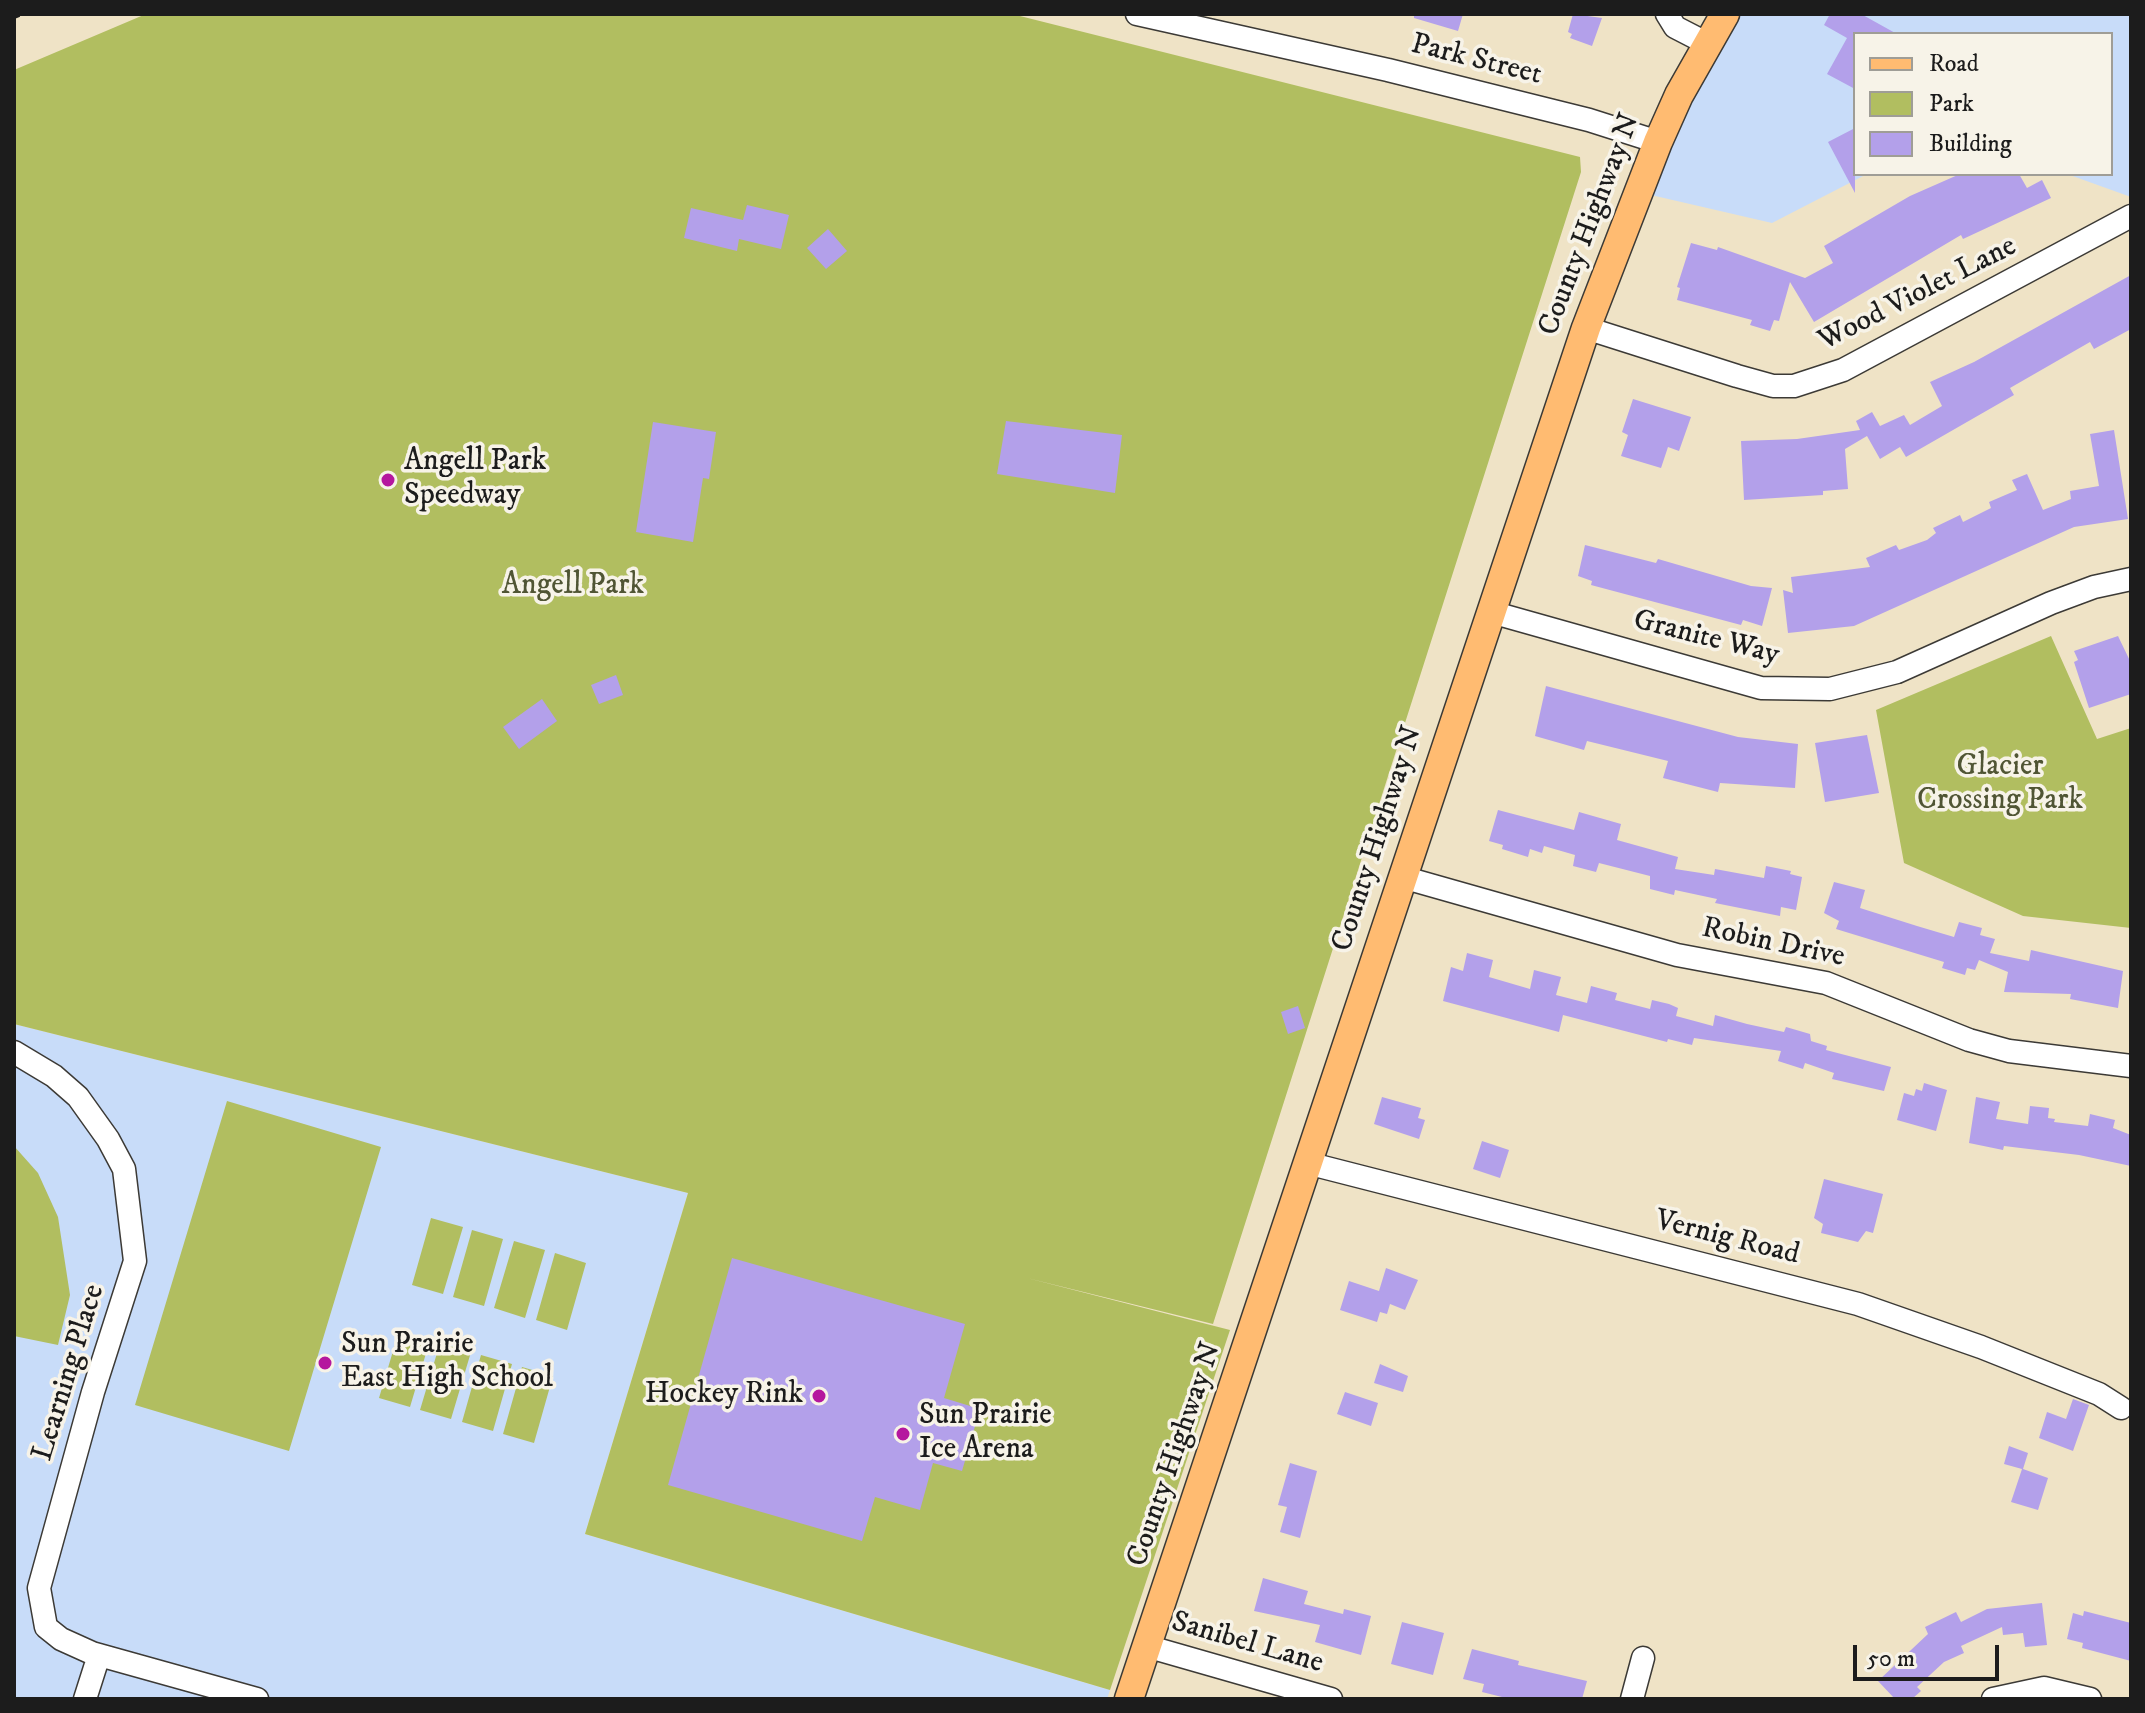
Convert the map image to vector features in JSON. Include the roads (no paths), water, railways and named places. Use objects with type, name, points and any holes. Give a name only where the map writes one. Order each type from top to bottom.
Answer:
[{"type":"main road","name":"County Highway N","points":[[1129,1699],[1586,328],[1658,142],[1725,14]]},
{"type":"street","name":"Park Street","points":[[1137,14],[1403,74],[1589,120],[1658,142]]},
{"type":"street","points":[[1667,14],[1675,27],[1708,44]]},
{"type":"street","name":"Wood Violet Lane","points":[[1586,328],[1737,376],[1773,386],[1794,386],[1843,370],[2131,216]]},
{"type":"street","name":"Granite Way","points":[[1491,612],[1761,688],[1830,689],[1897,672],[2051,603],[2094,587],[2131,579]]},
{"type":"street","name":"Robin Drive","points":[[1402,877],[1677,955],[1826,983],[1969,1040],[2009,1051],[2131,1066]]},
{"type":"street","name":"Learning Place","points":[[14,1052],[54,1076],[78,1097],[95,1118],[124,1169],[135,1261],[93,1392],[39,1588],[46,1627],[61,1639],[99,1655],[257,1699]]},
{"type":"street","name":"Vernig Road","points":[[1307,1163],[1858,1304],[1981,1347],[2099,1394],[2121,1408]]},
{"type":"street","name":"Sanibel Lane","points":[[1146,1646],[1331,1699]]},
{"type":"street","points":[[85,1699],[99,1655]]},
{"type":"street","points":[[1632,1699],[1643,1658]]},
{"type":"street","points":[[1993,1699],[2044,1688],[2090,1699]]},
{"type":"railway","points":[[14,16],[19,14]]},
{"type":"place","name":"Angell Park Speedway","points":[[388,480]]},
{"type":"place","name":"Sun Prairie East High School","points":[[325,1363]]},
{"type":"place","name":"Hockey Rink","points":[[819,1396]]},
{"type":"place","name":"Sun Prairie Ice Arena","points":[[903,1434]]},
{"type":"park label","name":"Angell Park","points":[[573,587]]},
{"type":"park label","name":"Glacier Crossing Park","points":[[2000,785]]}]
